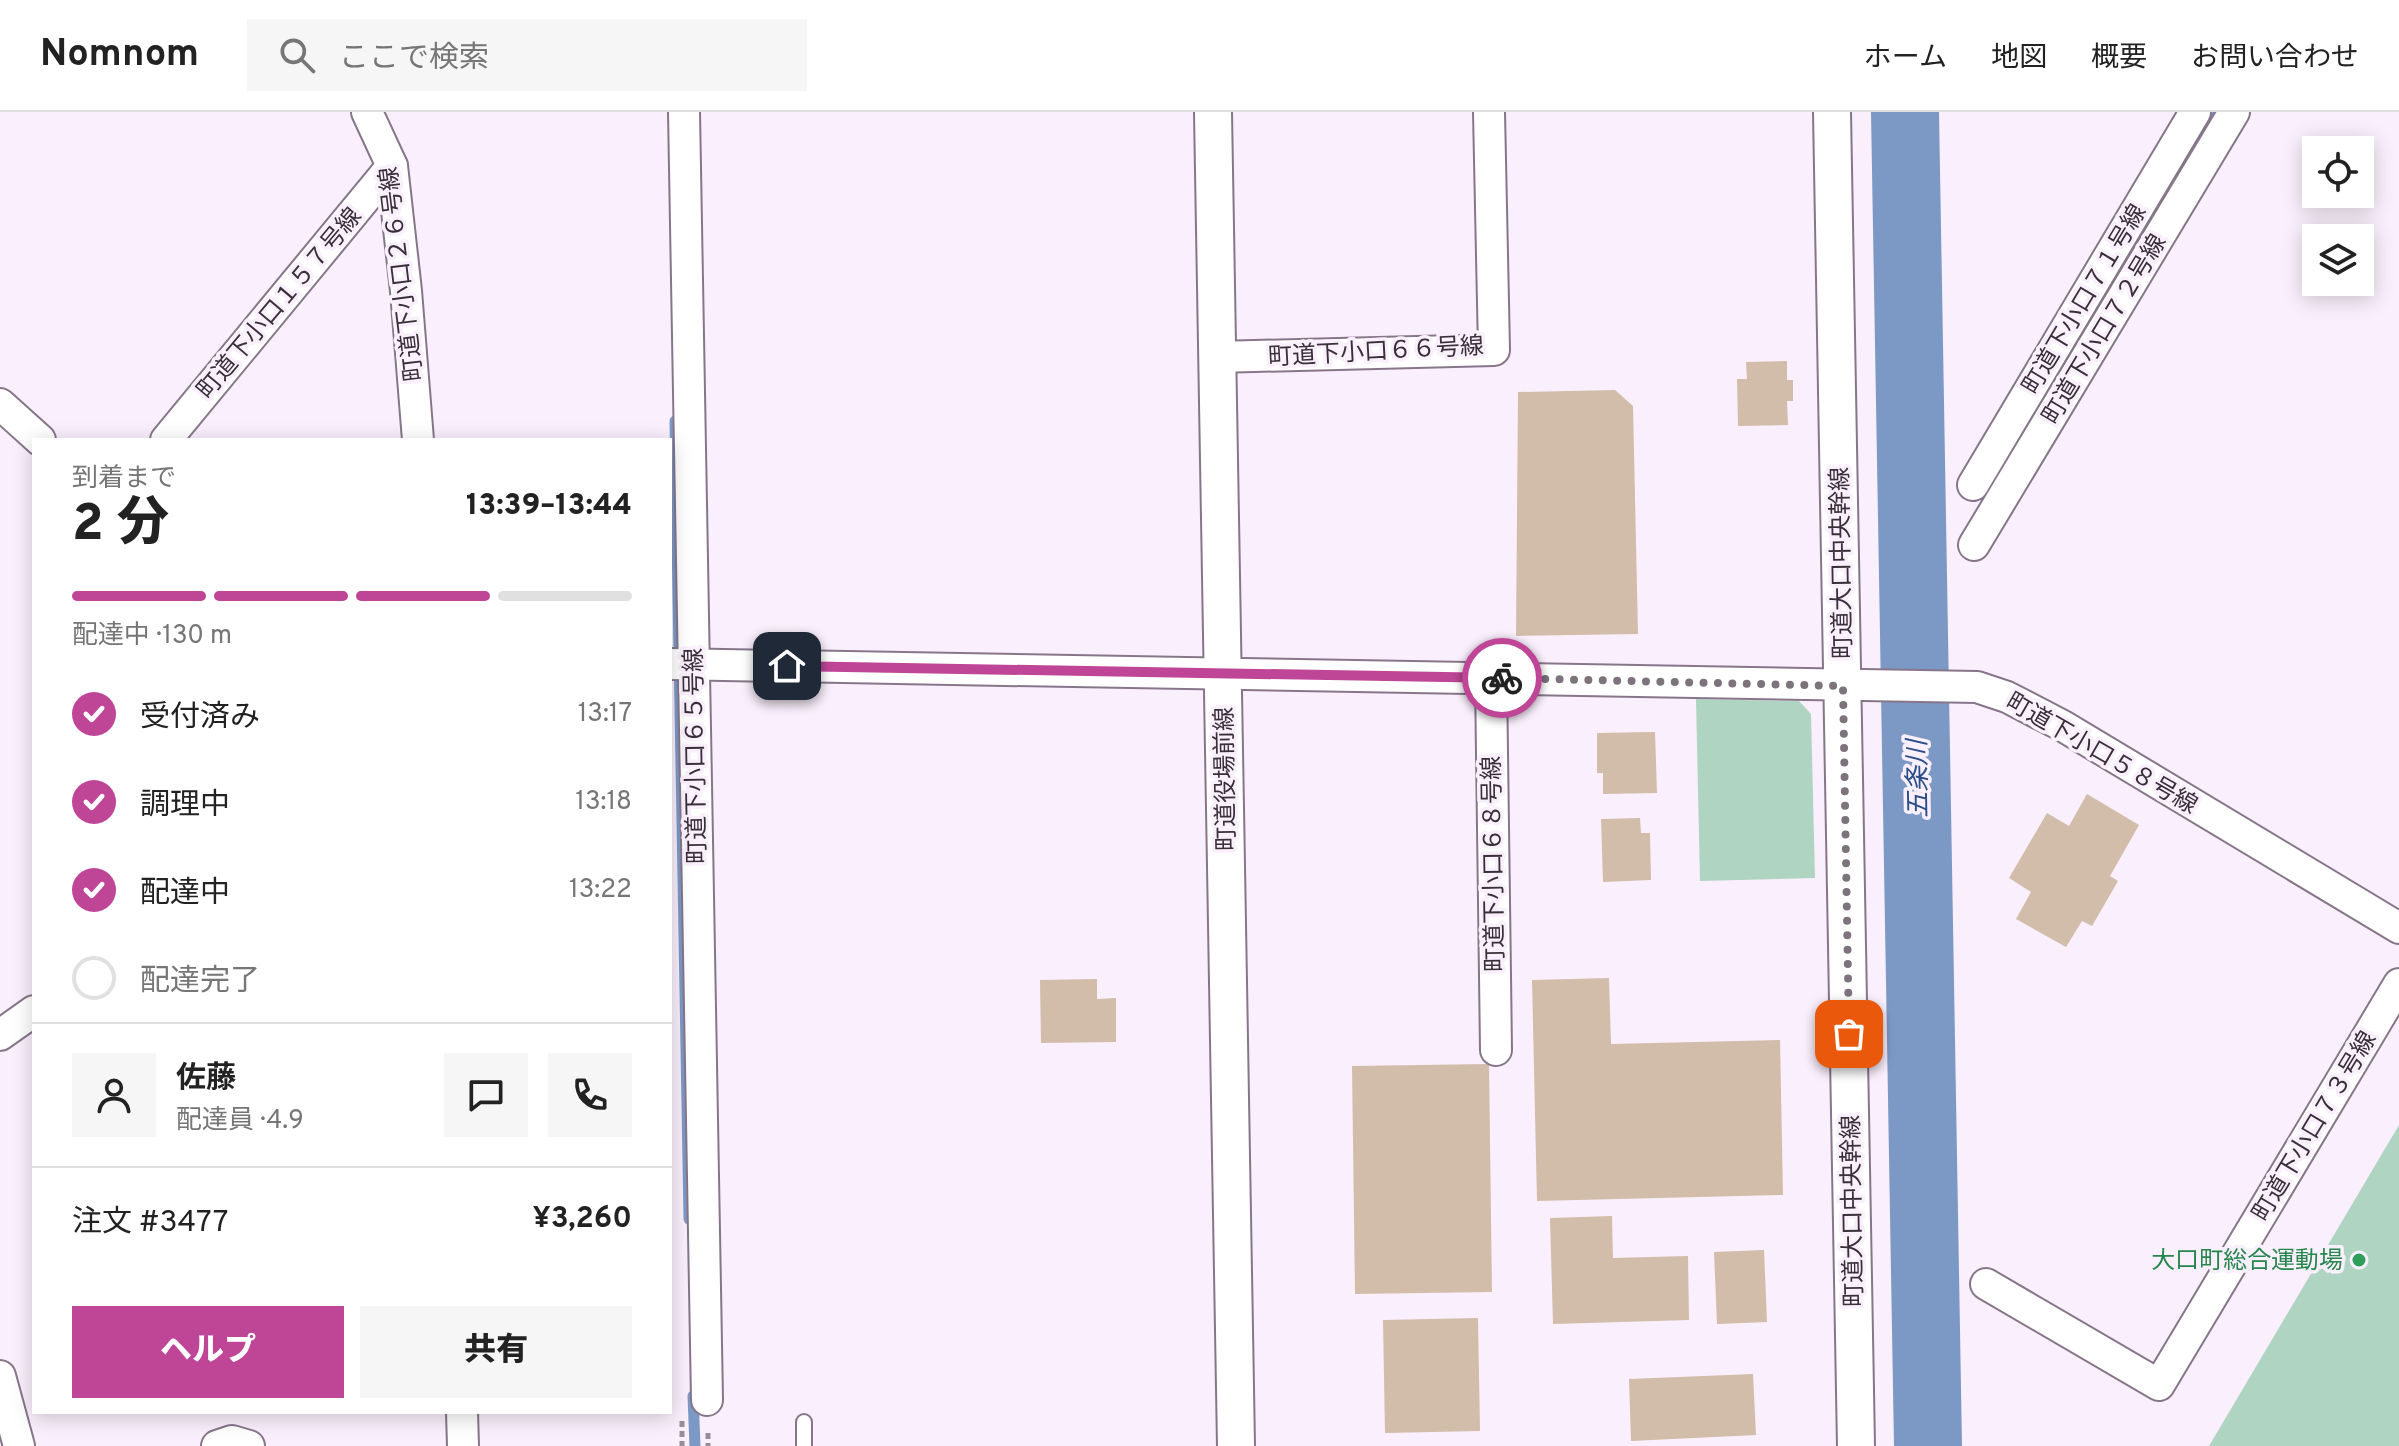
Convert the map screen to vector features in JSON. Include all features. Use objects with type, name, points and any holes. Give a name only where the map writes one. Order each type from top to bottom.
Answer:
[{"type":"street","name":"町道下小口２６号線","points":[[367,112],[392,166],[418,438]]},
{"type":"street","name":"町道下小口６５号線","points":[[684,112],[682,664],[707,1400]]},
{"type":"street","name":"町道役場前線","points":[[1213,112],[1236,1446]]},
{"type":"street","name":"町道下小口６６号線","points":[[1217,357],[1494,350],[1489,112]]},
{"type":"street","name":"町道大口中央幹線","points":[[1832,112],[1855,686],[1856,1446]]},
{"type":"street","name":"町道下小口７１号線","points":[[1973,485],[2195,112]]},
{"type":"street","name":"町道下小口７２号線","points":[[1974,545],[2234,112]]},
{"type":"street","name":"町道下小口１５７号線","points":[[168,438],[392,166]]},
{"type":"street","points":[[0,404],[38,438]]},
{"type":"street","name":"町道下小口５８号線","points":[[682,664],[1971,687],[2007,697],[2063,726],[2399,928]]},
{"type":"street","name":"町道下小口６８号線","points":[[1491,678],[1496,1050]]},
{"type":"street","name":"町道下小口７３号線","points":[[1986,1284],[2159,1385],[2399,984]]},
{"type":"street","points":[[0,1035],[32,1012]]},
{"type":"street","points":[[0,1376],[19,1446]]},
{"type":"street","points":[[462,1414],[463,1446]]},
{"type":"street","points":[[217,1446],[232,1441],[249,1446]]},
{"type":"lane","points":[[804,1422],[804,1446]]},
{"type":"green space","points":[[1696,699],[1799,701],[1811,714],[1815,878],[1700,881]]},
{"type":"green space","name":"大口町総合運動場","points":[[2399,1125],[2399,1446],[2209,1446]]},
{"type":"building","points":[[1787,361],[1787,380],[1793,380],[1793,401],[1787,401],[1788,425],[1738,426],[1737,379],[1747,379],[1746,362]]},
{"type":"building","points":[[1615,390],[1633,406],[1638,634],[1516,636],[1518,392]]},
{"type":"building","points":[[1655,732],[1657,793],[1603,794],[1603,773],[1597,773],[1597,733]]},
{"type":"building","points":[[2087,794],[2139,825],[2110,876],[2118,881],[2092,926],[2082,921],[2066,947],[2016,919],[2031,892],[2009,878],[2047,813],[2069,826]]},
{"type":"building","points":[[1640,818],[1641,833],[1650,833],[1651,880],[1603,882],[1601,819]]},
{"type":"building","points":[[1609,978],[1611,1044],[1780,1040],[1783,1195],[1537,1201],[1532,980]]},
{"type":"building","points":[[1097,979],[1097,999],[1116,998],[1116,1042],[1041,1043],[1040,980]]},
{"type":"building","points":[[1489,1064],[1492,1292],[1355,1294],[1352,1066]]},
{"type":"building","points":[[1612,1216],[1613,1258],[1688,1256],[1689,1320],[1553,1324],[1550,1218]]},
{"type":"building","points":[[1764,1250],[1767,1322],[1717,1324],[1714,1252]]},
{"type":"building","points":[[1478,1318],[1480,1431],[1385,1433],[1383,1320]]},
{"type":"building","points":[[1753,1374],[1756,1435],[1631,1441],[1629,1379]]},
{"type":"waterway","name":"五条川","points":[[1905,112],[1928,1446]]},
{"type":"waterway","points":[[1984,496],[2214,112]]},
{"type":"waterway","points":[[675,421],[689,1219]]},
{"type":"waterway","points":[[693,1396],[695,1446]]},
{"type":"way so far","points":[[1502,678],[1843,686],[1849,1034]]},
{"type":"place","name":"大口町総合運動場","points":[[2359,1260]]},
{"type":"route","points":[[787,666],[1502,678]]}]
